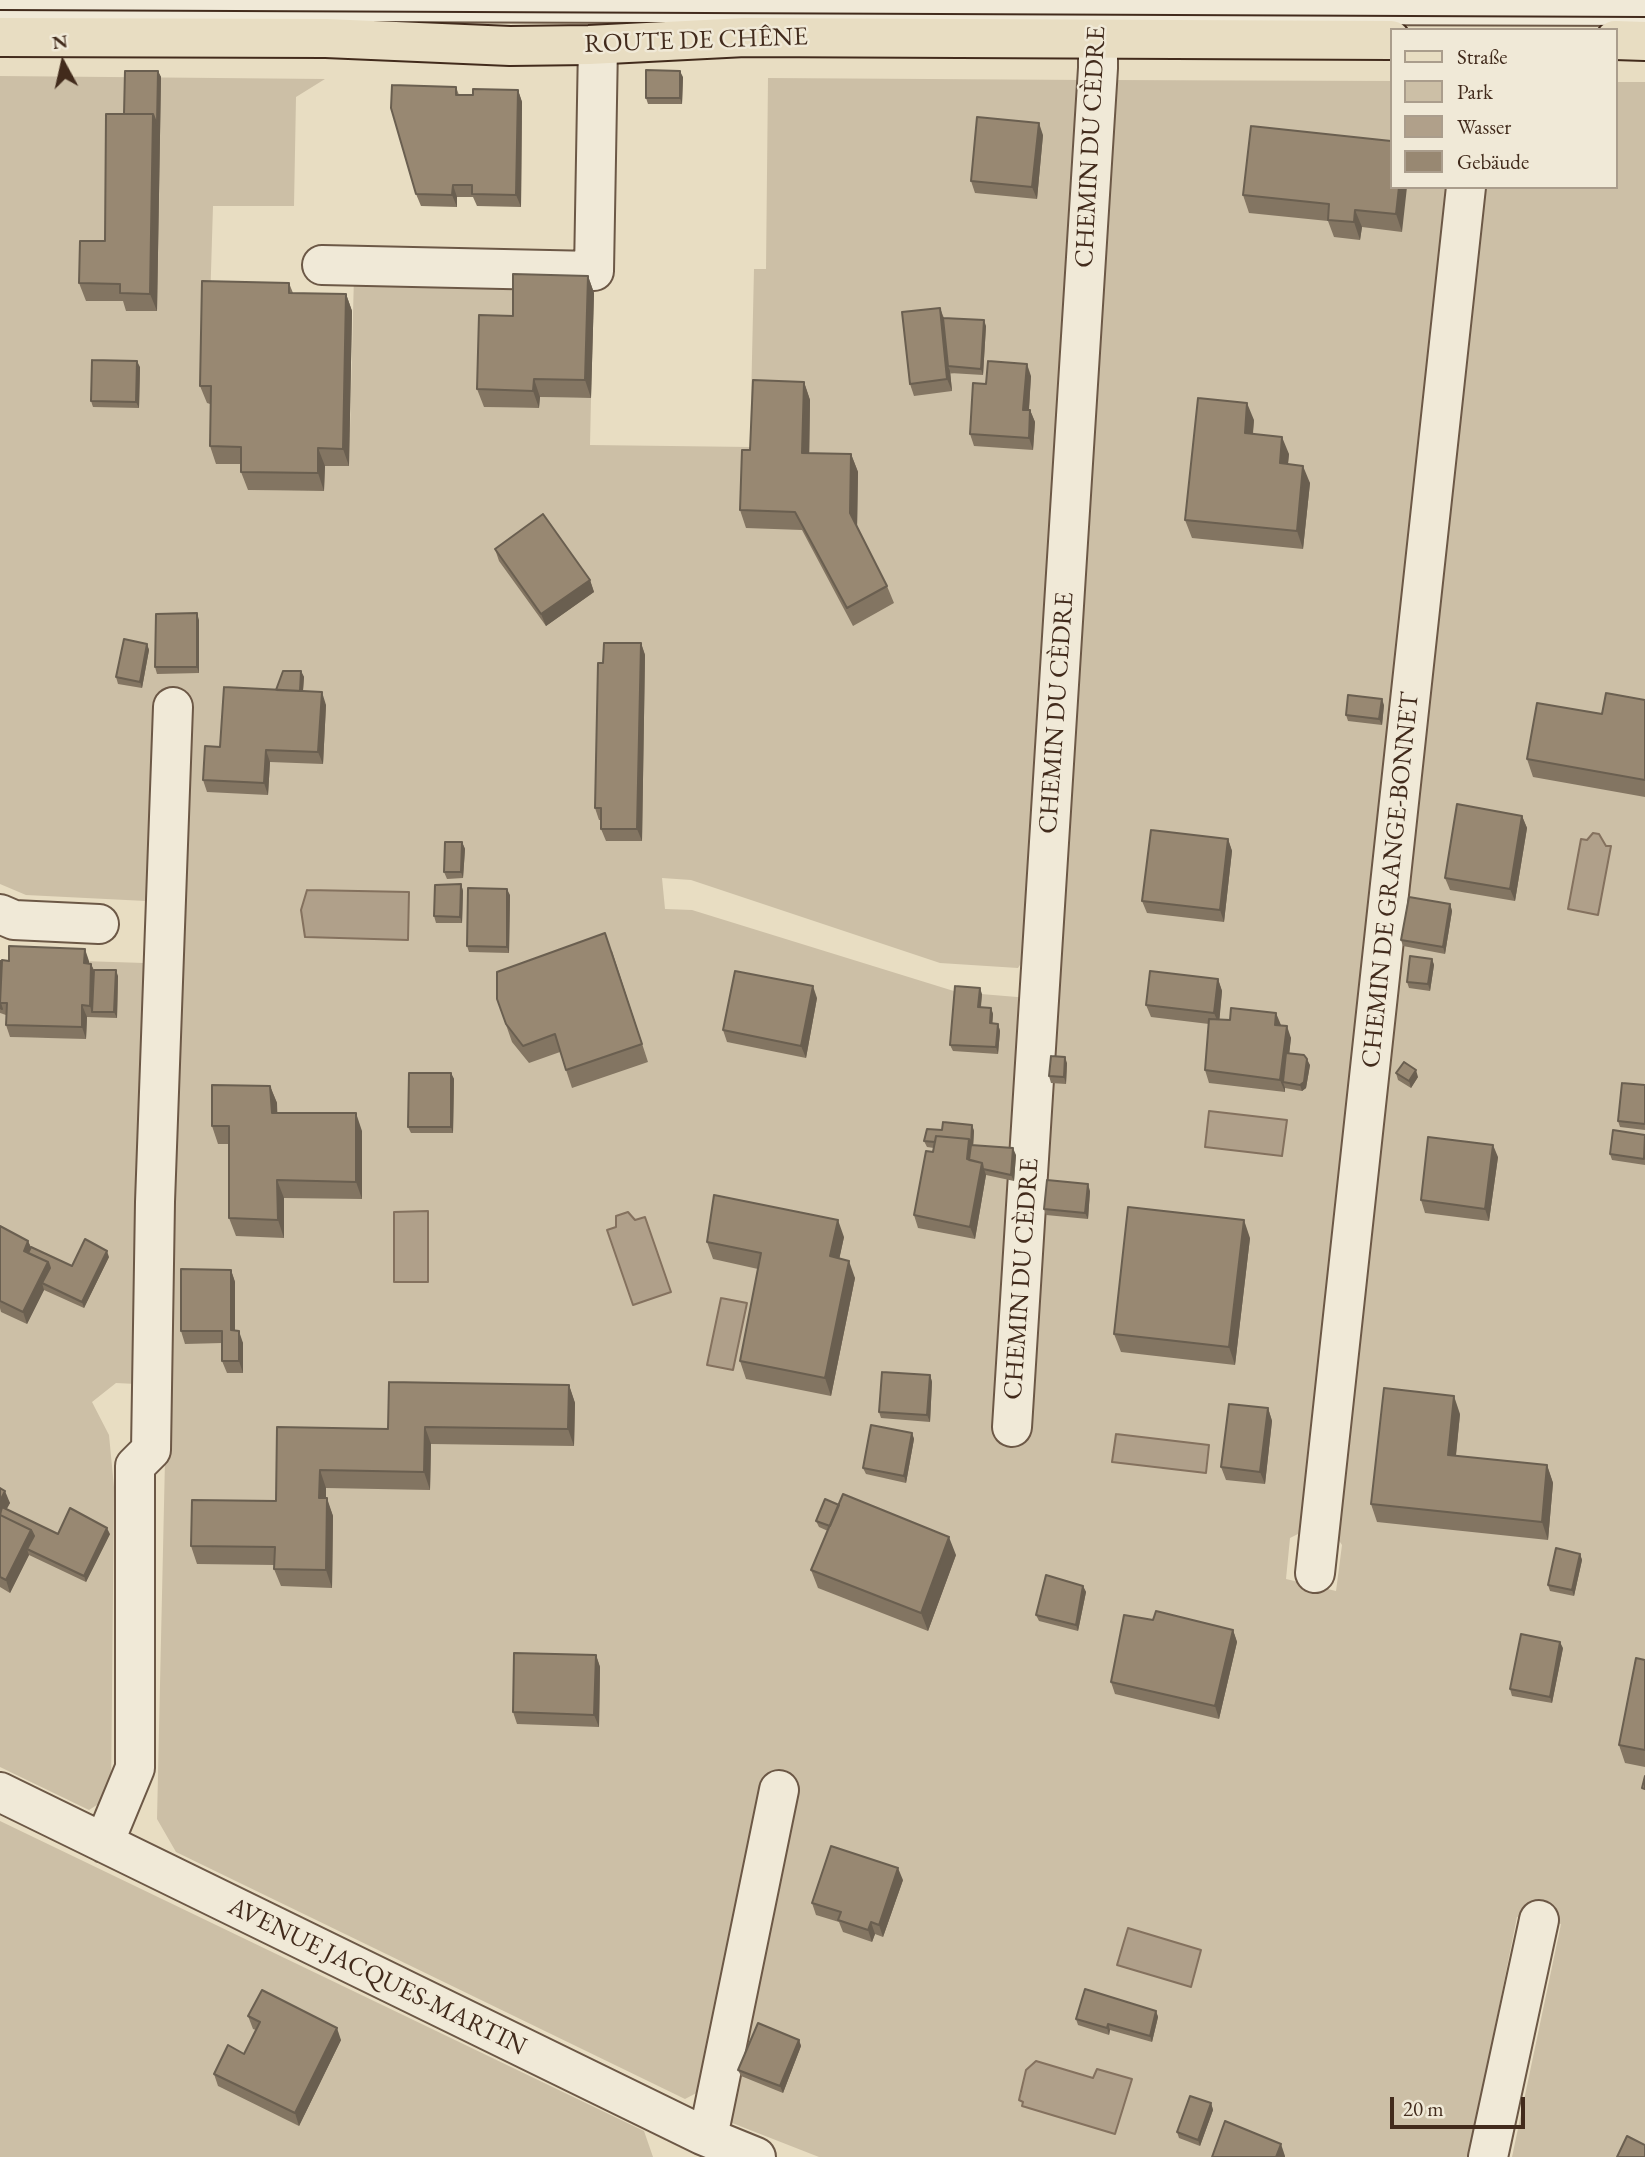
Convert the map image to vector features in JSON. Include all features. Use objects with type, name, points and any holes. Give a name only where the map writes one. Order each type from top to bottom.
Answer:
[{"type":"main road","name":"ROUTE DE CHÊNE","points":[[0,37],[406,14],[510,46],[598,45],[1098,14],[1280,15],[1390,40]]},
{"type":"main road","points":[[1617,40],[1645,41]]},
{"type":"street","points":[[0,1],[406,14],[1098,14]]},
{"type":"street","points":[[1280,15],[1645,6]]},
{"type":"street","name":"CHEMIN DU CÈDRE","points":[[1012,1427],[1098,14]]},
{"type":"street","points":[[322,265],[594,271],[598,45]]},
{"type":"street","name":"CHEMIN DE GRANGE-BONNET","points":[[1315,1573],[1466,189]]},
{"type":"street","points":[[104,1843],[135,1768],[135,1466],[151,1450],[155,1202],[173,707]]},
{"type":"street","points":[[0,914],[14,920],[99,924]]},
{"type":"street","points":[[701,2143],[779,1790]]},
{"type":"street","name":"AVENUE JACQUES-MARTIN","points":[[0,1793],[701,2143],[756,2157]]},
{"type":"street","points":[[1488,2157],[1539,1920]]},
{"type":"green space","points":[[0,76],[325,79],[296,97],[294,206],[213,206],[207,403],[217,404],[216,463],[248,464],[248,490],[324,491],[325,466],[349,466],[354,276],[458,278],[520,292],[519,334],[486,333],[484,407],[539,408],[540,397],[591,398],[590,445],[750,447],[754,269],[766,269],[768,78],[1088,80],[1034,943],[1018,968],[940,963],[691,880],[662,878],[665,909],[692,910],[957,992],[1029,998],[1001,1433],[1022,1435],[1110,80],[1390,81],[1390,189],[1449,189],[1300,1533],[1290,1538],[1286,1579],[1336,1591],[1342,1545],[1336,1536],[1385,1104],[1416,783],[1453,494],[1484,189],[1617,189],[1617,82],[1645,82],[1645,2157],[1512,2157],[1561,1924],[1517,1917],[1469,2157],[819,2157],[727,2121],[794,1797],[768,1783],[706,2088],[685,2099],[176,1852],[157,1819],[174,1056],[143,1056],[136,1384],[116,1383],[92,1402],[109,1435],[114,1487],[111,1796],[89,1810],[0,1767],[0,1013],[11,1015],[11,1037],[48,1038],[51,960],[144,963],[146,901],[26,895],[0,884]]},
{"type":"green space","points":[[0,1821],[644,2131],[653,2157],[0,2157]]},
{"type":"water","points":[[1593,833],[1599,834],[1606,846],[1611,846],[1598,915],[1568,909],[1581,839],[1587,840]]},
{"type":"water","points":[[307,890],[409,892],[408,940],[305,937],[301,910]]},
{"type":"water","points":[[1209,1111],[1287,1120],[1282,1156],[1205,1147]]},
{"type":"water","points":[[428,1211],[428,1282],[394,1282],[394,1212]]},
{"type":"water","points":[[628,1212],[635,1220],[645,1217],[671,1292],[633,1305],[607,1230],[616,1227],[616,1216]]},
{"type":"water","points":[[721,1298],[747,1303],[733,1370],[707,1365]]},
{"type":"water","points":[[1116,1434],[1209,1445],[1206,1473],[1112,1462]]},
{"type":"water","points":[[1128,1928],[1201,1950],[1191,1987],[1117,1965]]},
{"type":"water","points":[[1036,2061],[1093,2078],[1097,2069],[1132,2079],[1115,2134],[1022,2106],[1023,2102],[1019,2100],[1026,2070]]},
{"type":"building","points":[[646,70],[680,71],[680,98],[646,98]]},
{"type":"building","points":[[125,71],[158,71],[157,125],[153,114],[124,114]]},
{"type":"building","points":[[392,85],[456,87],[456,95],[473,95],[473,89],[518,90],[516,195],[472,194],[472,185],[453,185],[452,195],[416,194],[391,108]]},
{"type":"building","points":[[106,114],[153,114],[150,294],[120,293],[120,284],[79,283],[80,241],[105,241]]},
{"type":"building","points":[[977,117],[1039,123],[1032,187],[971,181]]},
{"type":"building","points":[[1251,126],[1390,141],[1390,189],[1399,189],[1396,214],[1355,210],[1354,222],[1328,220],[1329,204],[1243,195]]},
{"type":"building","points":[[513,274],[588,276],[585,380],[534,379],[533,391],[477,389],[479,315],[513,316]]},
{"type":"building","points":[[202,281],[289,283],[289,293],[346,294],[343,449],[318,448],[318,473],[241,472],[241,447],[210,446],[211,386],[200,386]]},
{"type":"building","points":[[940,308],[947,379],[910,384],[902,312]]},
{"type":"building","points":[[943,318],[984,320],[981,369],[948,366]]},
{"type":"building","points":[[92,360],[137,361],[136,402],[91,401]]},
{"type":"building","points":[[988,361],[1027,364],[1023,410],[1030,410],[1029,438],[970,434],[973,383],[986,384]]},
{"type":"building","points":[[753,380],[804,382],[802,453],[851,454],[850,513],[887,586],[847,608],[795,512],[740,510],[742,450],[750,450]]},
{"type":"building","points":[[1198,398],[1247,403],[1245,433],[1282,437],[1280,463],[1303,466],[1297,531],[1185,520]]},
{"type":"building","points":[[543,514],[590,580],[541,614],[495,549]]},
{"type":"building","points":[[197,613],[197,667],[155,667],[156,614]]},
{"type":"building","points":[[124,639],[147,644],[140,682],[116,677]]},
{"type":"building","points":[[604,643],[641,643],[637,829],[601,829],[601,808],[595,808],[598,663],[603,663]]},
{"type":"building","points":[[283,671],[301,671],[300,691],[276,690]]},
{"type":"building","points":[[224,687],[322,692],[318,752],[266,750],[264,783],[203,780],[205,746],[220,747]]},
{"type":"building","points":[[1606,693],[1645,700],[1645,780],[1527,759],[1537,703],[1602,714]]},
{"type":"building","points":[[1348,695],[1382,699],[1379,719],[1346,715]]},
{"type":"building","points":[[1457,804],[1522,816],[1510,889],[1445,878]]},
{"type":"building","points":[[1151,830],[1228,839],[1220,910],[1142,901]]},
{"type":"building","points":[[445,842],[462,842],[461,872],[444,872]]},
{"type":"building","points":[[461,884],[460,917],[434,916],[435,885]]},
{"type":"building","points":[[468,888],[507,889],[507,947],[467,946]]},
{"type":"building","points":[[1409,897],[1450,904],[1443,947],[1401,940]]},
{"type":"building","points":[[605,933],[642,1044],[566,1070],[555,1034],[523,1046],[506,1024],[497,999],[497,972]]},
{"type":"building","points":[[9,946],[85,949],[84,963],[91,964],[90,1006],[82,1005],[82,1027],[6,1025],[7,1003],[0,1003],[2,960],[9,961]]},
{"type":"building","points":[[1410,956],[1432,959],[1428,984],[1407,982]]},
{"type":"building","points":[[0,961],[2,961],[0,1003]]},
{"type":"building","points":[[94,970],[116,970],[114,1012],[92,1012]]},
{"type":"building","points":[[735,971],[813,986],[801,1046],[723,1030]]},
{"type":"building","points":[[1150,971],[1218,979],[1214,1013],[1146,1005]]},
{"type":"building","points":[[955,986],[980,988],[978,1007],[991,1008],[990,1023],[998,1024],[996,1047],[950,1045]]},
{"type":"building","points":[[1231,1008],[1276,1013],[1275,1025],[1287,1026],[1280,1080],[1205,1070],[1209,1019],[1230,1020]]},
{"type":"building","points":[[1286,1053],[1304,1055],[1307,1059],[1304,1082],[1300,1085],[1283,1082]]},
{"type":"building","points":[[1051,1056],[1065,1057],[1064,1077],[1049,1076]]},
{"type":"building","points":[[1404,1062],[1416,1070],[1409,1081],[1396,1073]]},
{"type":"building","points":[[409,1073],[451,1073],[451,1127],[408,1127]]},
{"type":"building","points":[[1622,1083],[1645,1085],[1645,1124],[1618,1121]]},
{"type":"building","points":[[212,1085],[270,1086],[272,1113],[356,1113],[356,1182],[277,1180],[278,1220],[229,1218],[229,1126],[212,1126]]},
{"type":"building","points":[[943,1122],[972,1125],[971,1145],[969,1139],[936,1136],[935,1142],[924,1141],[927,1129],[942,1130]]},
{"type":"building","points":[[1613,1130],[1645,1135],[1644,1159],[1610,1154]]},
{"type":"building","points":[[936,1136],[969,1139],[967,1159],[982,1163],[970,1227],[914,1215],[926,1151],[933,1152]]},
{"type":"building","points":[[1428,1137],[1493,1145],[1485,1209],[1421,1200]]},
{"type":"building","points":[[971,1145],[1013,1148],[1011,1175],[983,1169],[982,1163],[969,1160]]},
{"type":"building","points":[[1047,1180],[1088,1184],[1085,1213],[1044,1209]]},
{"type":"building","points":[[714,1195],[838,1220],[830,1256],[849,1261],[825,1378],[740,1361],[761,1253],[707,1242]]},
{"type":"building","points":[[1128,1207],[1244,1220],[1229,1347],[1114,1334]]},
{"type":"building","points":[[0,1226],[28,1241],[24,1251],[48,1262],[23,1312],[0,1301]]},
{"type":"building","points":[[85,1239],[107,1251],[82,1302],[42,1283],[50,1268],[48,1262],[28,1253],[31,1247],[72,1266]]},
{"type":"building","points":[[181,1269],[231,1270],[231,1330],[239,1331],[239,1361],[222,1361],[222,1331],[181,1331]]},
{"type":"building","points":[[882,1372],[930,1375],[927,1415],[879,1412]]},
{"type":"building","points":[[389,1382],[569,1385],[568,1429],[425,1427],[424,1472],[320,1470],[319,1498],[327,1498],[326,1570],[274,1569],[275,1547],[191,1546],[192,1500],[276,1501],[277,1427],[388,1429]]},
{"type":"building","points":[[1384,1388],[1454,1396],[1448,1455],[1547,1465],[1542,1522],[1371,1504]]},
{"type":"building","points":[[1229,1404],[1268,1408],[1260,1472],[1221,1467]]},
{"type":"building","points":[[871,1425],[912,1433],[904,1476],[863,1468]]},
{"type":"building","points":[[0,1488],[5,1491],[0,1501]]},
{"type":"building","points":[[843,1494],[949,1537],[921,1613],[811,1570]]},
{"type":"building","points":[[825,1499],[839,1505],[830,1526],[816,1521]]},
{"type":"building","points":[[2,1507],[58,1534],[70,1508],[107,1528],[84,1576],[27,1549],[34,1536],[31,1530],[0,1515]]},
{"type":"building","points":[[0,1515],[31,1530],[6,1580],[0,1577]]},
{"type":"building","points":[[1556,1548],[1580,1554],[1572,1590],[1548,1585]]},
{"type":"building","points":[[1046,1575],[1083,1586],[1076,1625],[1036,1615]]},
{"type":"building","points":[[1156,1611],[1233,1630],[1215,1706],[1111,1682],[1124,1615],[1153,1620]]},
{"type":"building","points":[[1521,1634],[1560,1642],[1550,1697],[1510,1689]]},
{"type":"building","points":[[514,1653],[596,1655],[594,1715],[513,1712]]},
{"type":"building","points":[[1636,1658],[1645,1660],[1645,1750],[1619,1745]]},
{"type":"building","points":[[831,1846],[898,1868],[879,1925],[871,1922],[868,1930],[838,1920],[841,1912],[812,1903]]},
{"type":"building","points":[[1085,1989],[1156,2011],[1150,2036],[1108,2024],[1107,2028],[1076,2019]]},
{"type":"building","points":[[262,1990],[337,2028],[295,2113],[214,2074],[228,2045],[244,2054],[260,2022],[248,2016]]},
{"type":"building","points":[[758,2023],[799,2040],[780,2086],[738,2070]]},
{"type":"building","points":[[1190,2096],[1211,2103],[1198,2140],[1177,2132]]},
{"type":"building","points":[[1225,2121],[1281,2144],[1276,2157],[1212,2157]]},
{"type":"building","points":[[1627,2136],[1645,2145],[1645,2157],[1617,2157]]},
{"type":"tram line","points":[[0,10],[1645,17]]}]
